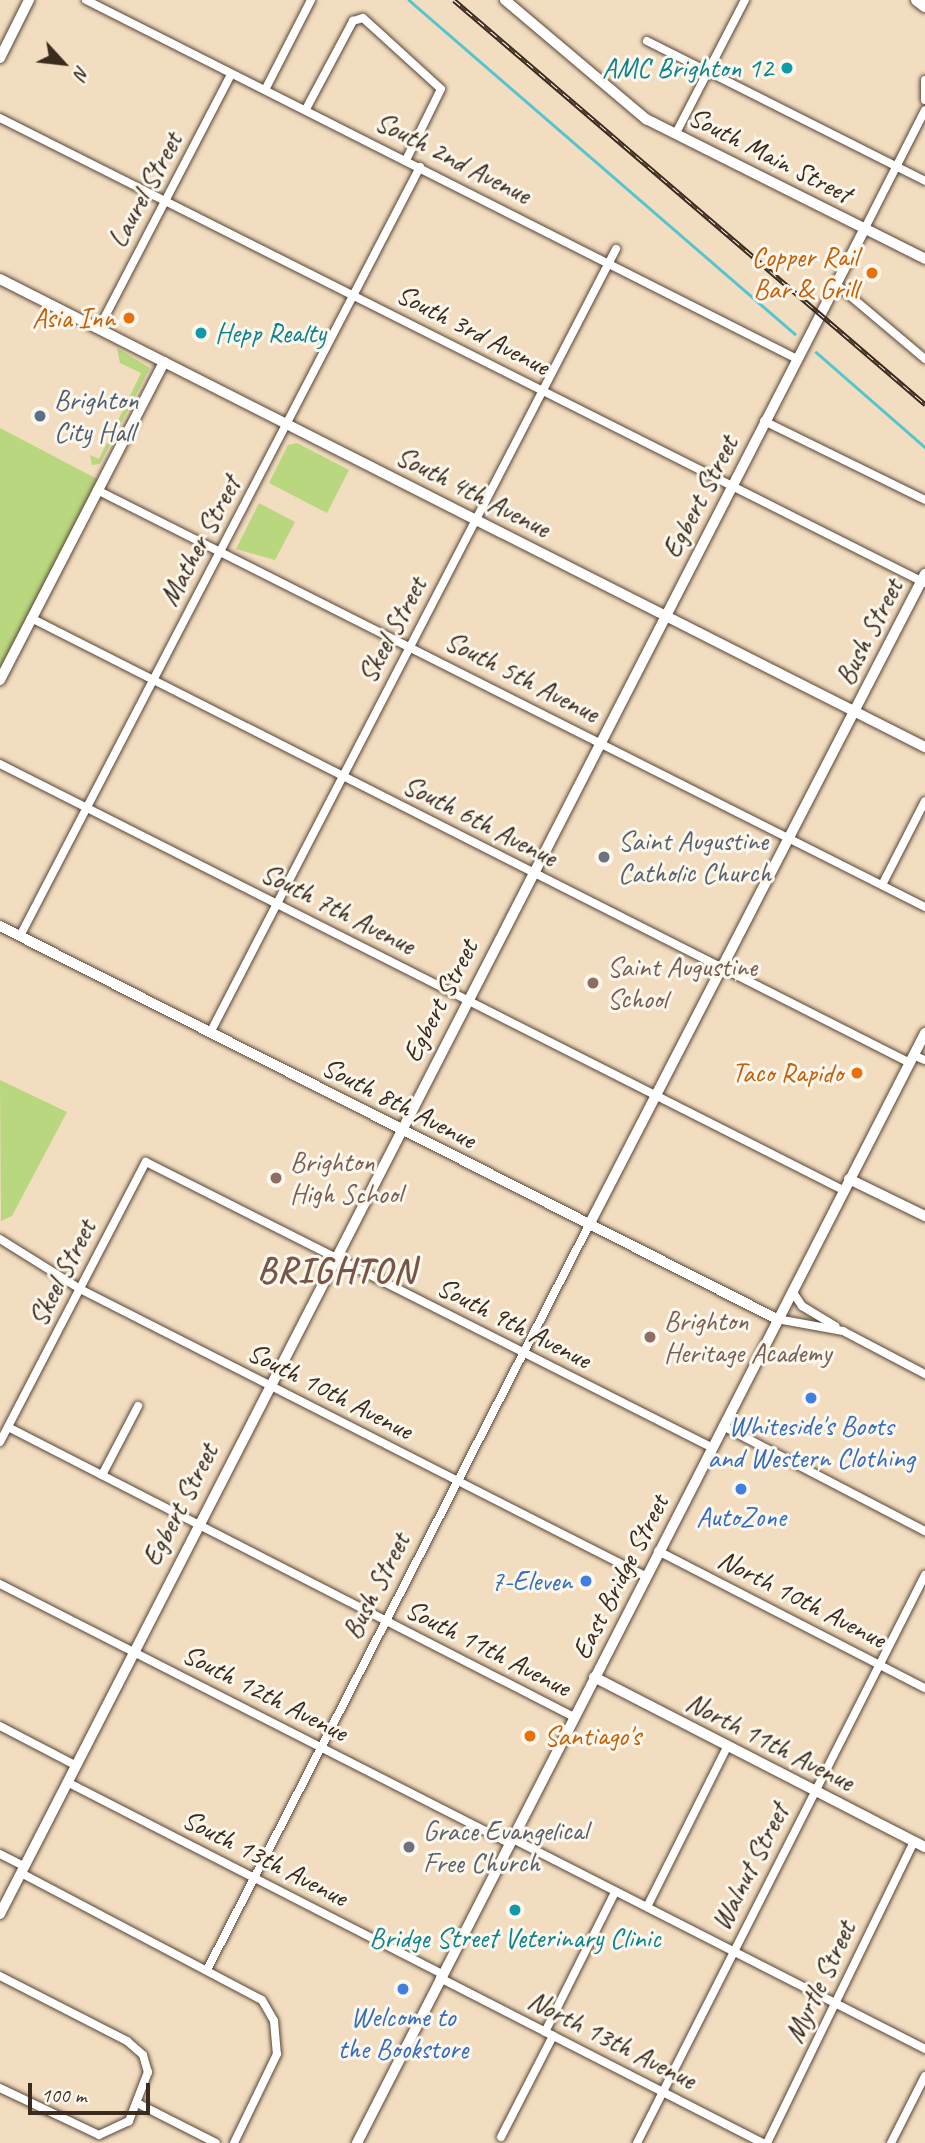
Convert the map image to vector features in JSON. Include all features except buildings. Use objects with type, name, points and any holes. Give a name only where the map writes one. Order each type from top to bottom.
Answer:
[{"type":"highway","points":[[917,0],[925,6]]},
{"type":"main road","name":"South 4th Avenue","points":[[0,279],[925,747]]},
{"type":"main road","name":"East Bridge Street","points":[[357,2143],[925,1033]]},
{"type":"street","points":[[0,58],[29,0]]},
{"type":"street","name":"South 2nd Avenue","points":[[86,0],[231,74],[306,108],[797,359]]},
{"type":"street","points":[[265,90],[311,0]]},
{"type":"street","name":"South Main Street","points":[[505,0],[646,119],[925,259]]},
{"type":"street","points":[[676,134],[745,0]]},
{"type":"street","points":[[306,108],[353,20],[361,17],[442,89],[406,160]]},
{"type":"street","points":[[647,41],[925,181]]},
{"type":"street","name":"Laurel Street","points":[[99,328],[231,74]]},
{"type":"street","points":[[925,80],[925,100]]},
{"type":"street","name":"Egbert Street","points":[[0,1914],[267,1385],[925,110]]},
{"type":"street","name":"South 3rd Avenue","points":[[0,118],[731,486],[924,579]]},
{"type":"street","name":"Mather Street","points":[[20,936],[420,167]]},
{"type":"street","name":"Skeel Street","points":[[211,1033],[616,249]]},
{"type":"street","points":[[836,284],[925,359]]},
{"type":"street","points":[[0,680],[163,362]]},
{"type":"street","points":[[764,421],[925,500]]},
{"type":"street","name":"South 5th Avenue","points":[[97,490],[925,907]]},
{"type":"street","name":"Bush Street","points":[[208,1968],[456,1480],[924,579]]},
{"type":"street","name":"South 6th Avenue","points":[[31,618],[721,967],[911,1059],[925,1060]]},
{"type":"street","name":"South 7th Avenue","points":[[0,764],[843,1191]]},
{"type":"street","points":[[882,885],[925,801]]},
{"type":"street","name":"South 8th Avenue","points":[[0,926],[777,1320]]},
{"type":"street","name":"Skeel Street","points":[[0,1442],[146,1162]]},
{"type":"street","name":"South 9th Avenue","points":[[146,1162],[711,1447]]},
{"type":"street","points":[[849,1178],[925,1216]]},
{"type":"street","name":"South 10th Avenue","points":[[0,1239],[80,1289],[645,1576]]},
{"type":"street","points":[[791,1291],[802,1306],[925,1374]]},
{"type":"street","points":[[777,1320],[844,1331]]},
{"type":"street","points":[[102,1475],[138,1406]]},
{"type":"street","points":[[723,1426],[925,1531]]},
{"type":"street","name":"South 11th Avenue","points":[[8,1427],[573,1717]]},
{"type":"street","name":"North 10th Avenue","points":[[658,1551],[925,1688]]},
{"type":"street","name":"Walnut Street","points":[[637,2143],[814,1789],[925,1575]]},
{"type":"street","name":"South 12th Avenue","points":[[0,1584],[834,2003],[924,2045]]},
{"type":"street","name":"North 11th Avenue","points":[[594,1678],[925,1847]]},
{"type":"street","points":[[0,1726],[75,1765]]},
{"type":"street","points":[[647,1907],[728,1745]]},
{"type":"street","name":"South 13th Avenue","points":[[67,1782],[441,1976]]},
{"type":"street","name":"Myrtle Street","points":[[765,2143],[914,1841]]},
{"type":"street","points":[[0,1854],[22,1870],[256,1995],[277,2030],[275,2061],[234,2143]]},
{"type":"street","points":[[501,2137],[615,1892]]},
{"type":"street","points":[[0,1976],[136,2048],[148,2072],[139,2104],[122,2128],[99,2135],[0,2088]]},
{"type":"street","name":"North 13th Avenue","points":[[441,1976],[765,2143]]},
{"type":"street","points":[[891,2143],[925,2076]]},
{"type":"street","points":[[139,2104],[216,2143]]},
{"type":"green space","points":[[117,348],[150,368],[100,464],[92,465],[90,455],[99,459],[141,373],[120,363]]},
{"type":"green space","points":[[0,428],[101,481],[0,678]]},
{"type":"green space","points":[[297,443],[349,470],[327,513],[269,483],[288,445]]},
{"type":"green space","points":[[259,503],[295,522],[275,560],[236,549]]},
{"type":"green space","points":[[0,1080],[67,1112],[12,1216],[1,1221]]},
{"type":"waterway","points":[[409,0],[795,334]]},
{"type":"waterway","points":[[816,352],[925,447]]},
{"type":"railway","points":[[454,0],[925,404]]},
{"type":"place","name":"AMC Brighton 12","points":[[787,68]]},
{"type":"place","name":"Copper Rail Bar & Grill","points":[[872,273]]},
{"type":"place","name":"Asia Inn","points":[[129,318]]},
{"type":"place","name":"Hepp Realty","points":[[201,333]]},
{"type":"place","name":"Brighton City Hall","points":[[40,416]]},
{"type":"place","name":"Saint Augustine Catholic Church","points":[[604,857]]},
{"type":"place","name":"Saint Augustine School","points":[[593,983]]},
{"type":"place","name":"Taco Rapido","points":[[857,1073]]},
{"type":"place","name":"Brighton High School","points":[[276,1178]]},
{"type":"place","name":"Brighton Heritage Academy","points":[[650,1337]]},
{"type":"place","name":"Whiteside's Boots and Western Clothing","points":[[811,1398]]},
{"type":"place","name":"AutoZone","points":[[741,1489]]},
{"type":"place","name":"7-Eleven","points":[[586,1581]]},
{"type":"place","name":"Santiago's","points":[[530,1736]]},
{"type":"place","name":"Grace Evangelical Free Church","points":[[409,1847]]},
{"type":"place","name":"Bridge Street Veterinary Clinic","points":[[515,1910]]},
{"type":"place","name":"Welcome to the Bookstore","points":[[403,1989]]},
{"type":"district","name":"BRIGHTON","points":[[337,1271]]}]
